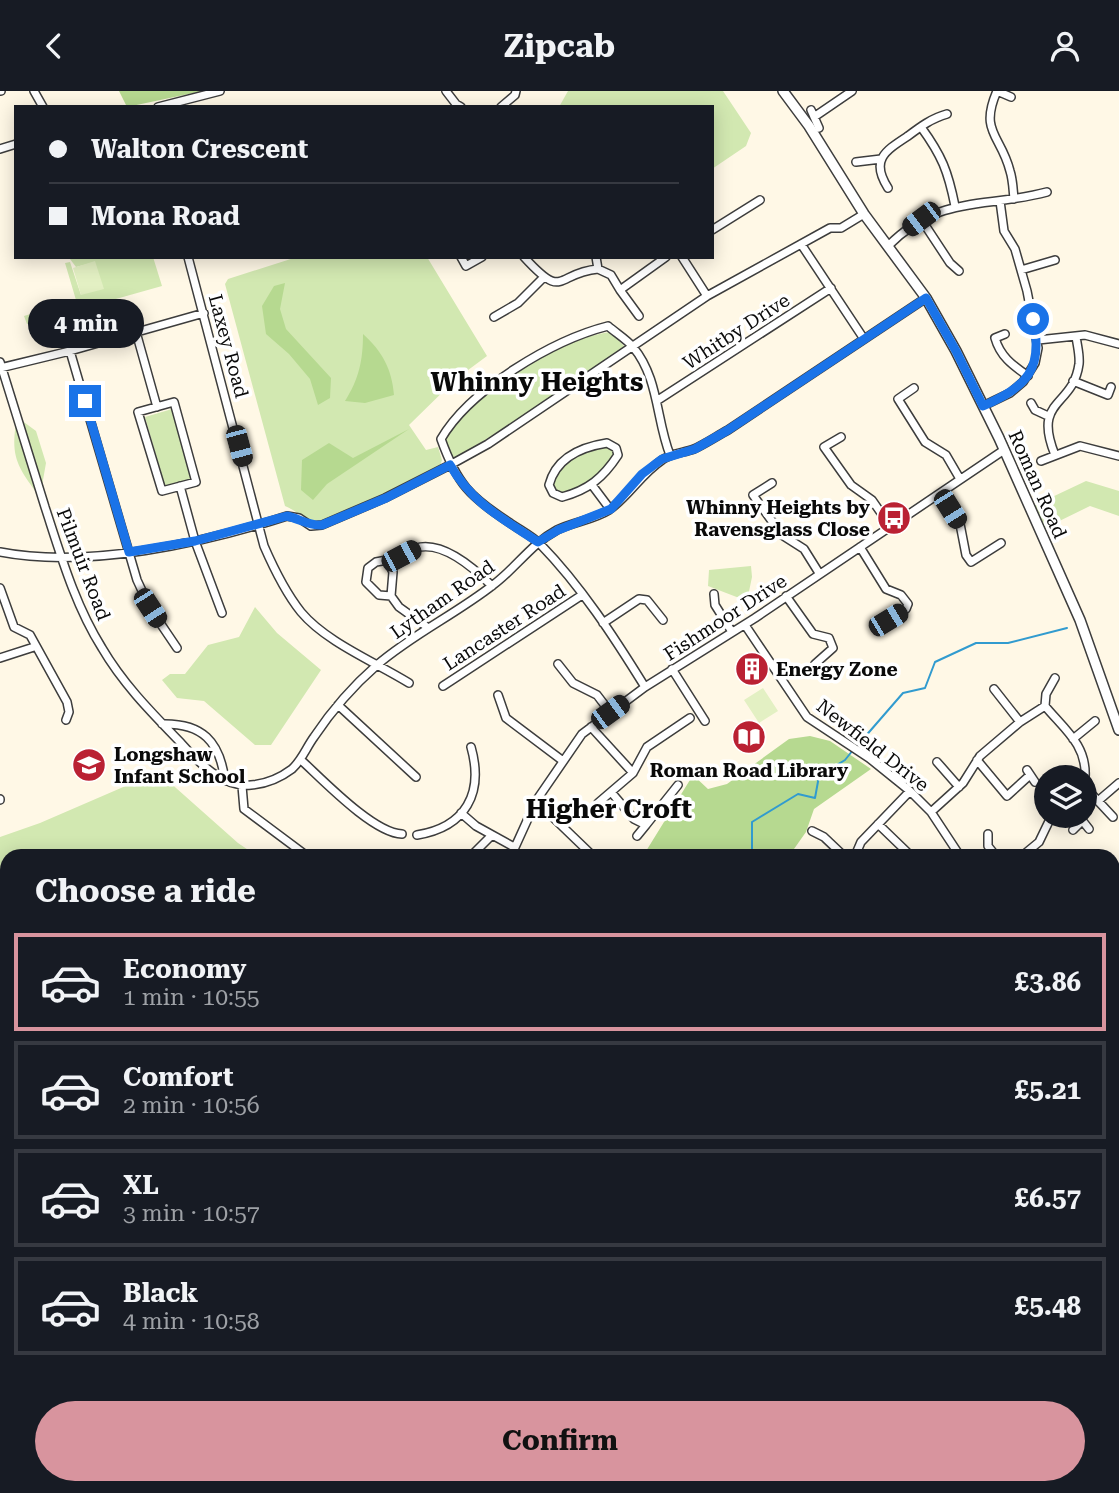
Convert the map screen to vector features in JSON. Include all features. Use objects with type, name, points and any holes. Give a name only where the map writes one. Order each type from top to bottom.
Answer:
[{"type":"street","points":[[166,105],[220,91]]},
{"type":"street","points":[[446,91],[458,105]]},
{"type":"street","points":[[503,105],[516,91]]},
{"type":"street","name":"Roman Road","points":[[783,91],[812,131],[864,214],[926,298],[956,351],[1080,619],[1119,730]]},
{"type":"street","points":[[819,128],[812,113],[852,91]]},
{"type":"street","points":[[1011,97],[997,91],[990,111],[990,127],[1011,172],[1014,199]]},
{"type":"street","points":[[888,188],[881,179],[881,159],[886,150],[936,117],[947,114]]},
{"type":"street","points":[[921,127],[939,151],[948,175],[954,206]]},
{"type":"street","points":[[856,162],[881,159]]},
{"type":"street","points":[[888,246],[921,219],[954,206],[1047,192]]},
{"type":"street","points":[[714,229],[760,200]]},
{"type":"street","points":[[983,406],[1010,393],[1028,376],[1035,363],[1038,340],[1015,249],[1004,230],[1000,201]]},
{"type":"street","points":[[0,552],[18,556],[61,557],[129,552],[195,541],[287,516],[299,518],[311,526],[322,525],[386,498],[488,444],[707,296],[830,228],[841,228],[864,214]]},
{"type":"street","points":[[921,219],[958,271]]},
{"type":"street","points":[[802,244],[864,339]]},
{"type":"street","name":"Laxey Road","points":[[189,259],[264,546],[279,579],[302,613],[333,639],[409,683]]},
{"type":"street","points":[[462,259],[466,266],[478,259]]},
{"type":"street","points":[[526,259],[542,278],[559,282],[598,269],[611,275],[639,316]]},
{"type":"street","points":[[596,259],[598,269]]},
{"type":"street","points":[[620,290],[663,259]]},
{"type":"street","points":[[683,259],[707,296]]},
{"type":"street","points":[[1021,270],[1055,260]]},
{"type":"street","points":[[494,317],[518,303],[542,278]]},
{"type":"street","name":"Whitby Drive","points":[[658,400],[831,288]]},
{"type":"street","name":"Lytham Road","points":[[242,786],[274,780],[291,770],[338,705],[378,664],[427,627],[492,586],[538,542],[558,530],[611,509],[642,474],[670,455],[695,449],[728,430],[926,298]]},
{"type":"street","points":[[0,366],[70,351],[204,313]]},
{"type":"street","points":[[645,687],[603,623],[538,542],[482,505],[462,486],[450,465],[441,439],[450,423],[470,402],[533,357],[589,331],[608,326],[633,348],[648,374],[658,400],[661,433],[670,455]]},
{"type":"street","points":[[136,332],[157,407]]},
{"type":"street","points":[[1004,334],[995,338],[1007,361],[1028,376]]},
{"type":"street","points":[[1055,454],[1046,430],[1048,416],[1073,381],[1079,365],[1076,336]]},
{"type":"street","points":[[1038,340],[1092,336],[1119,344]]},
{"type":"street","points":[[70,351],[137,580],[150,608],[177,648]]},
{"type":"street","name":"Pilmuir Road","points":[[0,366],[61,557],[79,605],[102,648],[132,693],[193,756],[225,781],[242,786]]},
{"type":"street","points":[[1073,381],[1108,395],[1111,387]]},
{"type":"street","points":[[914,388],[898,399],[925,442],[946,456],[960,479]]},
{"type":"street","points":[[174,402],[196,482],[180,486],[162,491],[138,412],[174,402]]},
{"type":"street","points":[[1031,403],[1035,410],[1048,416]]},
{"type":"street","points":[[841,437],[824,447],[851,485],[872,500],[890,526]]},
{"type":"street","points":[[607,443],[616,447],[618,456],[607,472],[592,485],[562,497],[553,493],[549,485],[552,474],[566,459],[586,446],[607,443]]},
{"type":"street","points":[[1041,461],[1080,446],[1119,456]]},
{"type":"street","name":"Fishmoor Drive","points":[[514,847],[536,800],[582,734],[645,687],[744,625],[1004,450]]},
{"type":"street","points":[[772,483],[753,495],[782,535],[804,549],[819,573]]},
{"type":"street","points":[[592,485],[611,509]]},
{"type":"street","points":[[180,486],[195,541],[222,613]]},
{"type":"street","points":[[941,493],[960,524],[966,555],[971,562],[1001,543]]},
{"type":"street","points":[[860,547],[886,589],[901,595],[908,604],[906,609],[888,620]]},
{"type":"street","points":[[401,556],[417,548],[439,548],[477,572],[492,586]]},
{"type":"street","points":[[391,596],[379,594],[366,582],[368,568],[376,562],[387,560],[393,572],[391,596],[399,607],[427,627]]},
{"type":"street","points":[[0,588],[14,627],[30,635],[34,647],[67,702],[69,712],[66,720]]},
{"type":"street","points":[[714,594],[715,605],[732,632]]},
{"type":"street","name":"Lancaster Road","points":[[443,686],[582,595]]},
{"type":"street","points":[[786,596],[813,634],[829,639],[833,648],[815,664]]},
{"type":"street","points":[[603,623],[639,599],[647,600],[663,620]]},
{"type":"street","name":"Newfield Drive","points":[[744,625],[807,717],[869,758],[910,791],[931,812],[955,849]]},
{"type":"street","points":[[0,658],[34,647]]},
{"type":"street","points":[[558,664],[573,684],[597,695],[610,712]]},
{"type":"street","points":[[672,669],[705,721]]},
{"type":"street","points":[[1055,678],[1046,695],[1045,706],[1082,750],[1085,765]]},
{"type":"street","points":[[1005,687],[996,691],[1020,722]]},
{"type":"street","points":[[498,695],[506,718],[563,761]]},
{"type":"street","points":[[338,705],[416,777]]},
{"type":"street","points":[[931,812],[959,787],[977,761],[1020,722],[1045,706]]},
{"type":"street","points":[[598,803],[633,773],[647,747],[690,718]]},
{"type":"street","points":[[1073,740],[1096,721]]},
{"type":"street","points":[[162,724],[196,728],[218,752],[225,781]]},
{"type":"street","points":[[591,727],[633,773]]},
{"type":"street","points":[[417,835],[436,832],[452,823],[467,807],[475,787],[476,764],[471,747]]},
{"type":"street","points":[[301,759],[354,808],[382,828],[402,834]]},
{"type":"street","points":[[977,761],[1007,796],[1031,776]]},
{"type":"street","points":[[937,762],[959,787]]},
{"type":"street","points":[[1113,817],[1098,800],[1119,783]]},
{"type":"street","points":[[637,836],[678,785]]},
{"type":"street","points":[[242,786],[244,809],[298,849]]},
{"type":"street","points":[[858,849],[861,842],[910,791]]},
{"type":"street","points":[[611,792],[634,819],[646,825]]},
{"type":"street","points":[[536,800],[586,849]]},
{"type":"street","points":[[461,813],[514,847]]},
{"type":"street","points":[[878,824],[904,849]]},
{"type":"street","points":[[1030,849],[1039,842],[1046,828]]},
{"type":"street","points":[[812,831],[824,837],[837,849]]},
{"type":"street","points":[[988,834],[990,849]]},
{"type":"street","points":[[478,849],[492,835]]},
{"type":"green space","points":[[119,91],[203,91],[136,105],[126,105]]},
{"type":"green space","points":[[568,91],[723,91],[751,133],[746,146],[714,168],[714,105],[560,105]]},
{"type":"green space","points":[[70,259],[154,259],[162,286],[27,324],[24,316],[76,300],[65,263],[70,262],[81,295],[95,262],[76,267]]},
{"type":"green space","points":[[291,259],[428,259],[487,356],[456,379],[409,425],[426,450],[438,447],[442,460],[440,466],[376,499],[324,520],[311,520],[285,506],[225,284],[228,279]]},
{"type":"green space","points":[[95,261],[104,289],[81,295],[73,268]]},
{"type":"green space","points":[[285,283],[280,309],[286,329],[331,378],[330,398],[318,405],[310,379],[289,354],[266,334],[262,306],[274,286]]},
{"type":"green space","points":[[611,332],[624,346],[623,351],[457,458],[449,455],[444,441],[474,405],[495,388],[518,371],[566,345]]},
{"type":"green space","points":[[363,334],[385,361],[394,395],[365,403],[345,401],[359,369]]},
{"type":"green space","points":[[172,409],[192,479],[165,486],[145,417]]},
{"type":"green space","points":[[17,417],[36,431],[46,463],[40,497],[25,477],[17,460],[14,441]]},
{"type":"green space","points":[[409,429],[327,484],[313,500],[301,490],[302,460],[329,443],[353,458]]},
{"type":"green space","points":[[607,447],[614,452],[612,460],[593,480],[560,494],[552,485],[560,470],[574,458]]},
{"type":"green space","points":[[1086,481],[1119,491],[1119,516],[1090,506],[1041,530],[1031,507]]},
{"type":"green space","points":[[751,566],[752,577],[747,601],[708,586],[709,570]]},
{"type":"green space","points":[[255,607],[277,633],[321,670],[271,745],[255,745],[204,701],[177,698],[162,680],[170,674],[185,674],[208,645],[239,637]]},
{"type":"green space","points":[[763,688],[778,711],[759,723],[744,700]]},
{"type":"green space","points":[[810,736],[830,741],[871,769],[814,809],[806,832],[794,849],[647,849],[693,775],[708,789],[727,784],[789,739]]},
{"type":"green space","points":[[158,772],[247,849],[0,849],[0,837],[40,823]]},
{"type":"waterway","points":[[857,746],[903,693],[925,688],[935,662],[976,643],[1008,643],[1067,628]]},
{"type":"waterway","points":[[752,849],[752,822],[798,794],[815,798],[819,776],[845,760],[853,750]]},
{"type":"place","name":"Whinny Heights by Ravensglass Close","points":[[894,518]]},
{"type":"place","name":"Energy Zone","points":[[752,669]]},
{"type":"place","name":"Roman Road Library","points":[[749,737]]},
{"type":"place","name":"Longshaw Infant School","points":[[89,765]]},
{"type":"district","name":"Whinny Heights","points":[[537,382]]},
{"type":"district","name":"Higher Croft","points":[[609,809]]},
{"type":"route","points":[[85,401],[129,552],[195,541],[287,516],[299,518],[311,526],[322,525],[386,498],[450,465],[462,486],[482,505],[538,542],[558,530],[611,509],[642,474],[662,459],[695,449],[728,430],[926,298],[983,406],[1017,388],[1032,370],[1038,348],[1033,319]]}]
